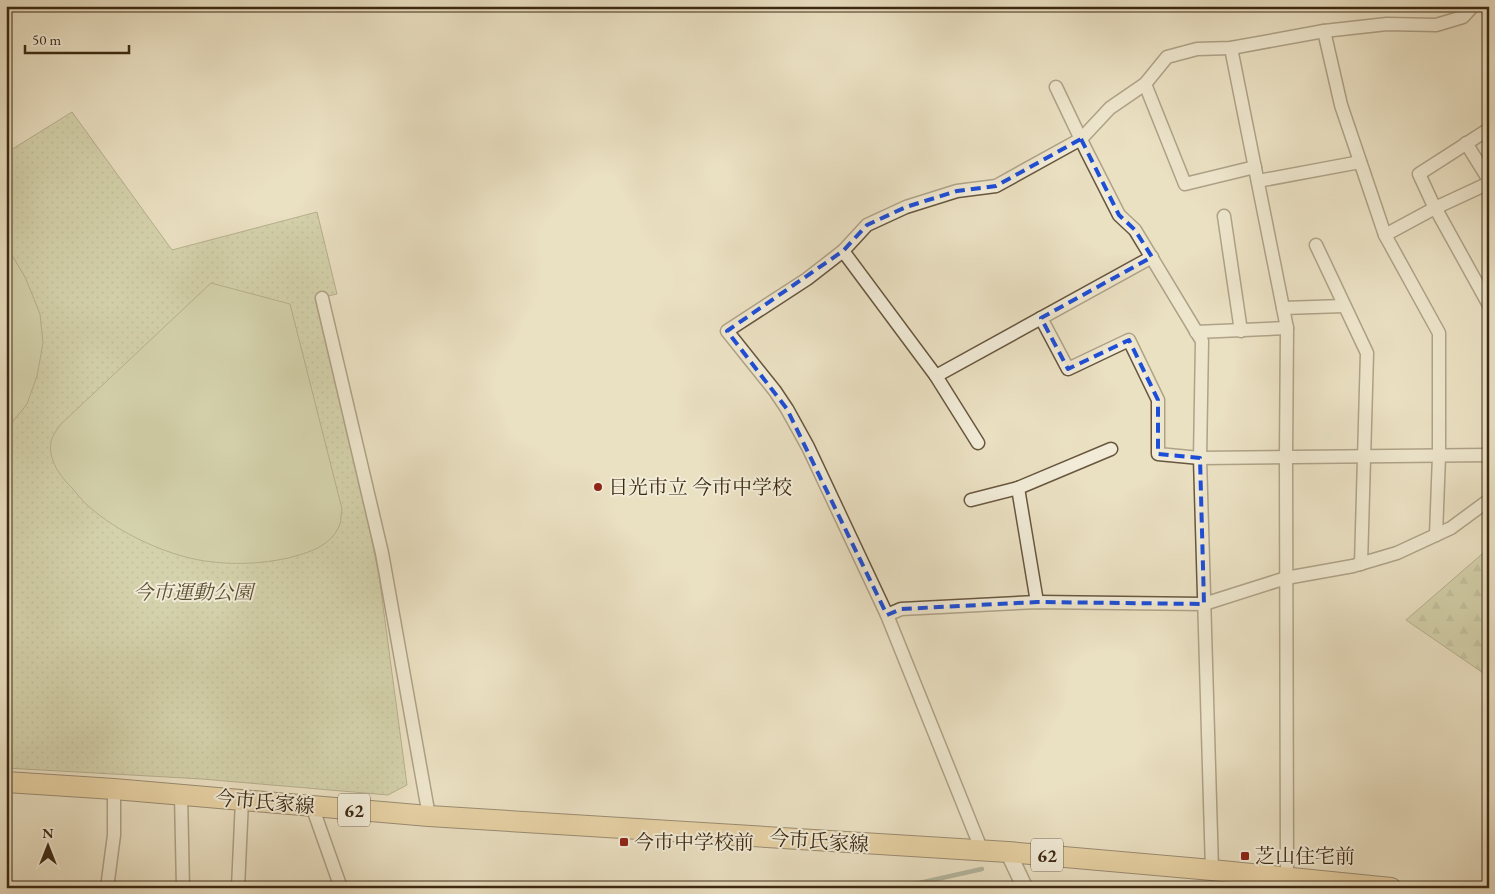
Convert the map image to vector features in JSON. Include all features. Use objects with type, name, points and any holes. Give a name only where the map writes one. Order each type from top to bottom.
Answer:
[{"type":"main road","name":"今市氏家線","points":[[6,782],[114,789],[429,816],[1008,852],[1391,888]]},
{"type":"street","points":[[982,851],[887,615],[808,447],[775,391],[727,331],[806,279],[844,251],[866,225],[906,207],[958,191],[996,186],[1081,139],[1110,108],[1145,84],[1167,57],[1197,49],[1232,48],[1324,31],[1387,24],[1436,25],[1463,17],[1473,6]]},
{"type":"street","points":[[1324,31],[1341,106],[1385,235],[1440,333],[1436,535]]},
{"type":"street","points":[[1232,48],[1287,328],[1287,878]]},
{"type":"street","points":[[1145,84],[1185,184],[1255,167]]},
{"type":"street","points":[[1056,87],[1119,214],[1136,230],[1202,341],[1200,458],[1212,870]]},
{"type":"street","points":[[1489,129],[1419,174],[1435,208],[1489,305]]},
{"type":"street","points":[[1385,235],[1489,182],[1466,143]]},
{"type":"street","points":[[1258,181],[1360,162]]},
{"type":"street","points":[[1224,216],[1241,331]]},
{"type":"street","points":[[1316,245],[1367,353],[1361,564]]},
{"type":"street","points":[[844,251],[936,376],[978,443]]},
{"type":"street","points":[[936,376],[1152,257]]},
{"type":"street","points":[[322,298],[382,553],[429,816]]},
{"type":"street","points":[[1284,308],[1344,306]]},
{"type":"street","points":[[1041,318],[1068,369],[1129,340],[1158,400],[1158,454],[1200,458],[1489,455]]},
{"type":"street","points":[[1196,332],[1287,328]]},
{"type":"street","points":[[972,500],[1018,488],[1111,449]]},
{"type":"street","points":[[1018,488],[1036,602]]},
{"type":"street","points":[[887,615],[901,609],[1036,602],[1204,604],[1286,578],[1361,564],[1397,554],[1451,528],[1489,500]]},
{"type":"street","points":[[107,888],[114,835],[114,789]]},
{"type":"street","points":[[181,795],[183,888]]},
{"type":"street","points":[[238,888],[242,800]]},
{"type":"street","points":[[312,806],[341,888]]},
{"type":"street","points":[[1008,852],[1025,888]]},
{"type":"highlighted area","points":[[1081,139],[1119,215],[1135,230],[1152,257],[1041,318],[1068,369],[1129,340],[1158,400],[1158,454],[1200,458],[1204,604],[1037,602],[901,609],[887,615],[787,409],[727,331],[843,251],[867,225],[906,207],[957,191],[996,186]]},
{"type":"green space","name":"今市運動公園","points":[[72,112],[172,250],[317,212],[337,294],[315,299],[363,497],[379,576],[407,785],[388,795],[202,779],[6,768],[6,153]]},
{"type":"green space","points":[[6,249],[10,252],[25,277],[40,314],[43,343],[37,376],[27,404],[6,430]]},
{"type":"green space","points":[[211,283],[290,304],[342,509],[340,524],[331,538],[319,547],[303,554],[268,562],[226,563],[205,561],[174,554],[142,541],[99,515],[87,505],[63,478],[53,461],[51,442],[53,435],[60,425]]},
{"type":"green space","points":[[1489,548],[1489,677],[1406,620]]},
{"type":"waterway","points":[[897,888],[982,869]]},
{"type":"place","name":"日光市立 今市中学校","points":[[598,487]]},
{"type":"place","name":"今市中学校前","points":[[624,842]]},
{"type":"place","name":"芝山住宅前","points":[[1245,856]]}]
